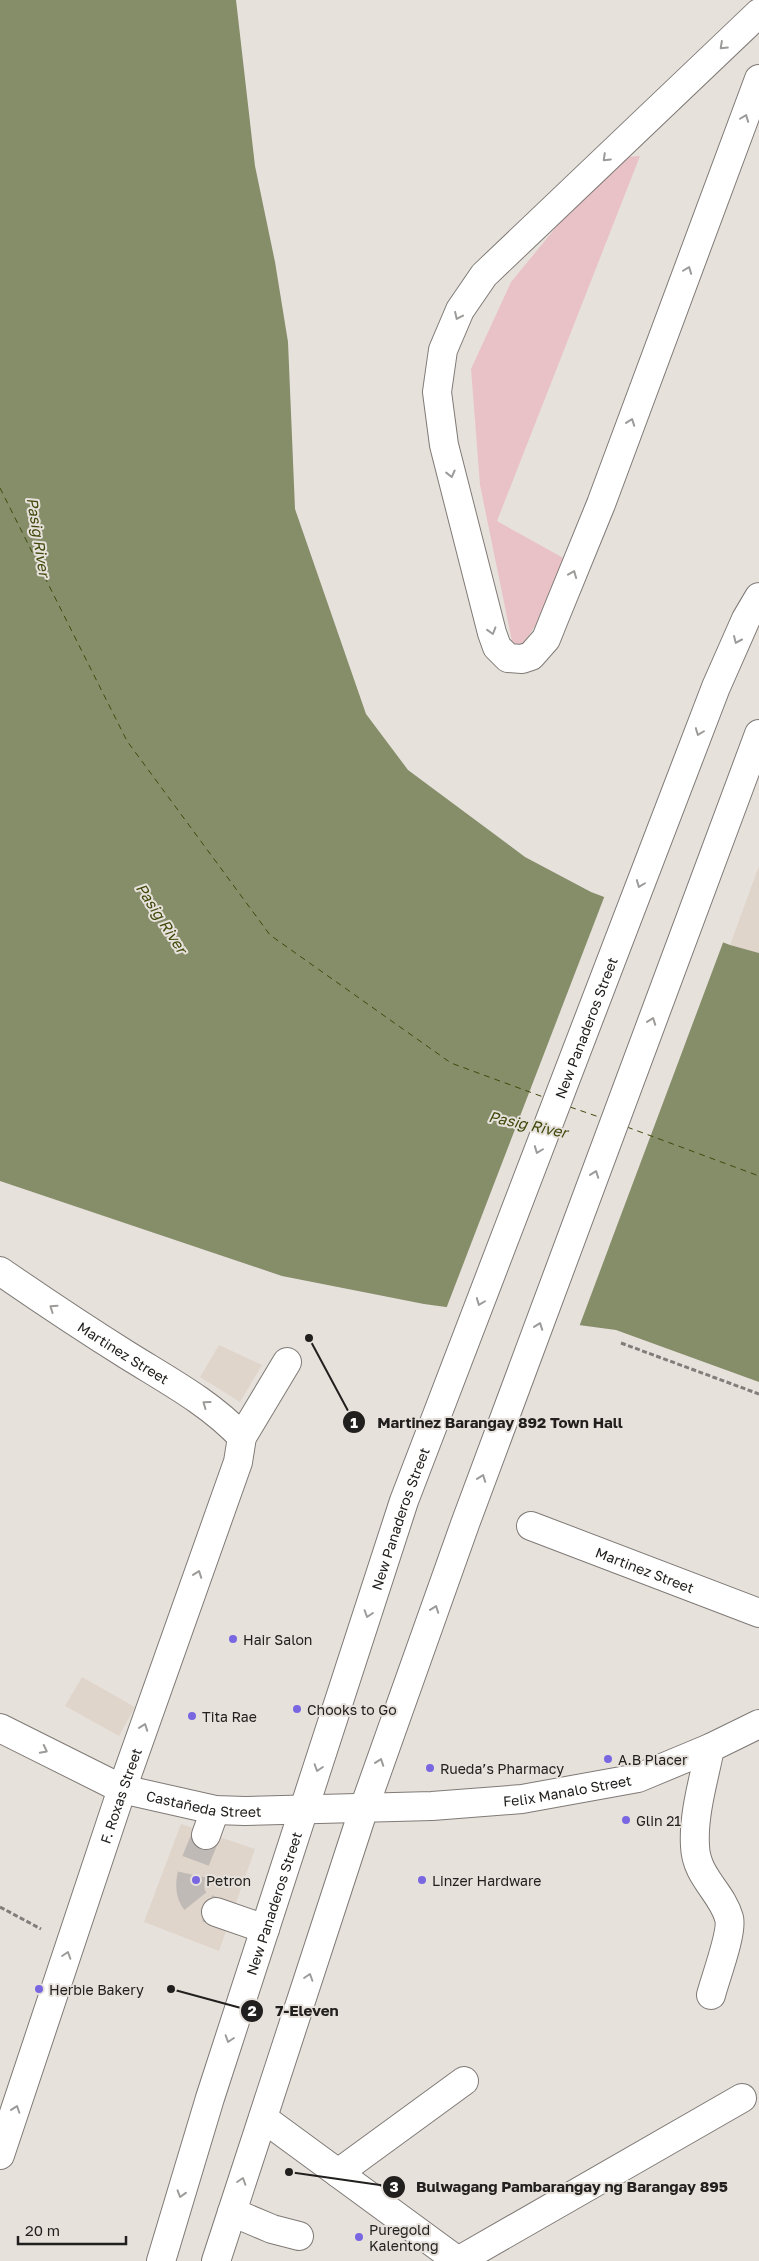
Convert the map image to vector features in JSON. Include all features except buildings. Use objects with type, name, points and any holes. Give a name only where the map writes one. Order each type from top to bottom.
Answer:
[{"type":"street","points":[[759,13],[484,275],[460,310],[443,350],[437,392],[444,445],[492,633],[497,647],[508,658],[522,659],[531,656],[546,639],[601,504],[759,78]]},
{"type":"street","name":"New Panaderos Street","points":[[162,2261],[210,2098],[404,1500],[716,687],[746,619],[759,597]]},
{"type":"street","points":[[216,2261],[364,1808],[465,1524],[759,734]]},
{"type":"street","name":"Martinez Street","points":[[0,1271],[63,1315],[199,1399],[224,1418],[242,1437]]},
{"type":"street","points":[[242,1437],[287,1362]]},
{"type":"street","name":"F. Roxas Street","points":[[0,2155],[122,1789],[238,1462],[242,1437]]},
{"type":"street","name":"Martinez Street","points":[[531,1526],[759,1613]]},
{"type":"street","name":"Felix Manalo Street","points":[[364,1808],[432,1806],[522,1799],[638,1778],[710,1748],[759,1724]]},
{"type":"street","name":"Castañeda Street","points":[[0,1728],[122,1789],[211,1823],[305,1809],[364,1808]]},
{"type":"street","points":[[710,1748],[697,1819],[695,1846],[698,1863],[707,1883],[729,1919],[728,1934],[710,1995]]},
{"type":"street","points":[[216,1912],[265,1929]]},
{"type":"street","points":[[338,2173],[464,2081]]},
{"type":"street","points":[[263,2118],[458,2261],[742,2098]]},
{"type":"street","points":[[232,2212],[272,2229],[299,2236]]},
{"type":"path","points":[[621,1343],[759,1394]]},
{"type":"path","points":[[0,1907],[70,1946]]},
{"type":"shaded area","points":[[640,156],[497,521],[576,565],[515,656],[480,485],[471,369],[511,282],[613,158]]},
{"type":"shaded area","points":[[759,866],[759,953],[730,945]]},
{"type":"shaded area","points":[[219,1345],[262,1365],[240,1402],[200,1377]]},
{"type":"shaded area","points":[[82,1677],[135,1707],[119,1736],[65,1706]]},
{"type":"shaded area","name":"Petron","points":[[181,1824],[255,1849],[219,1951],[144,1922]]},
{"type":"water","name":"Pasig River","points":[[0,0],[236,0],[255,166],[275,262],[288,342],[295,509],[366,714],[408,770],[525,857],[591,892],[730,945],[759,953],[759,1382],[616,1330],[424,1304],[282,1276],[0,1181]]},
{"type":"pier","points":[[605,895],[724,940],[579,1327],[446,1309]]},
{"type":"ferry route","points":[[0,488],[127,741],[270,935],[451,1063],[546,1098]]},
{"type":"ferry route","points":[[570,1107],[602,1118]]},
{"type":"ferry route","points":[[627,1127],[759,1176]]},
{"type":"tunnel","points":[[206,1835],[193,1870],[190,1889],[198,1904],[216,1912]]},
{"type":"place","name":"Martinez Barangay 892 Town Hall","points":[[309,1338]]},
{"type":"place","name":"Hair Salon","points":[[233,1639]]},
{"type":"place","name":"Chooks to Go","points":[[297,1709]]},
{"type":"place","name":"Tita Rae","points":[[192,1716]]},
{"type":"place","name":"A.B Placer","points":[[608,1759]]},
{"type":"place","name":"Rueda’s Pharmacy","points":[[430,1768]]},
{"type":"place","name":"Glin 21","points":[[626,1820]]},
{"type":"place","name":"Petron","points":[[196,1880]]},
{"type":"place","name":"Linzer Hardware","points":[[422,1880]]},
{"type":"place","name":"Herbie Bakery","points":[[39,1989]]},
{"type":"place","name":"7-Eleven","points":[[171,1989]]},
{"type":"place","name":"Bulwagang Pambarangay ng Barangay 895","points":[[289,2172]]},
{"type":"place","name":"Puregold Kalentong","points":[[359,2237]]}]
